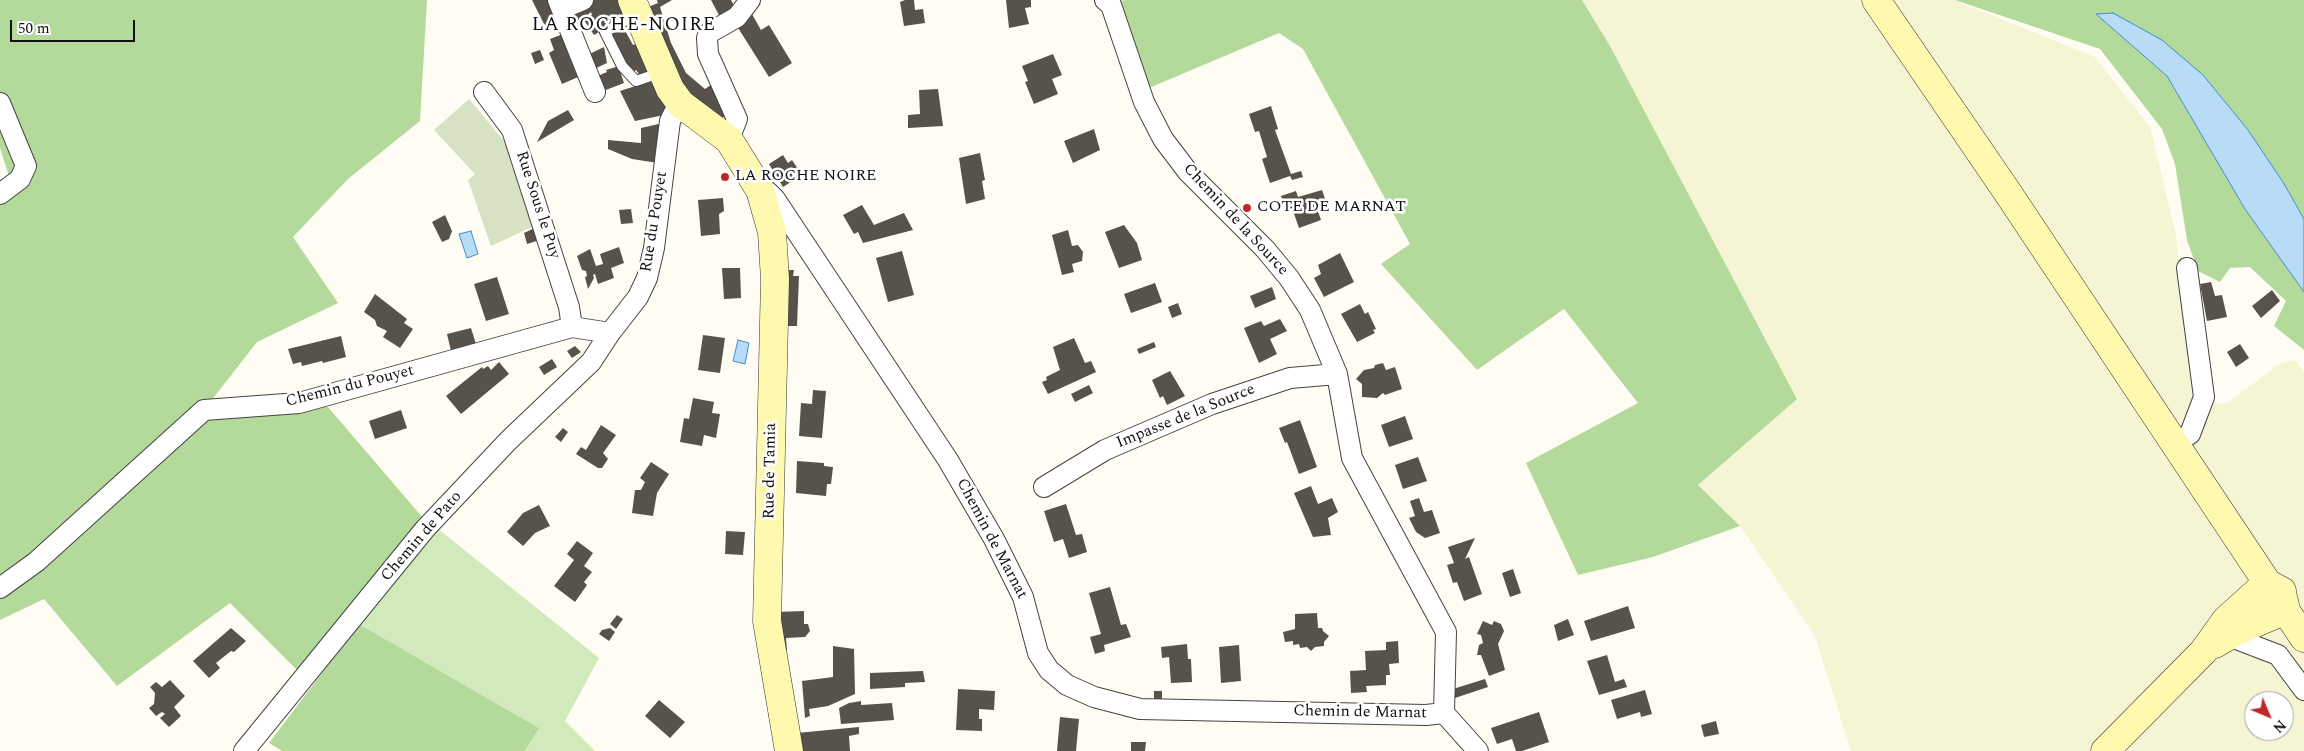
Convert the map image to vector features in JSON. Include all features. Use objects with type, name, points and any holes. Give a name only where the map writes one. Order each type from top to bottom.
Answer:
[{"type":"street","points":[[723,136],[730,134],[736,126],[737,119],[708,54],[707,38],[709,33],[737,17],[750,0]]},
{"type":"street","points":[[1876,0],[2008,193],[2182,439],[2291,610],[2278,655]]},
{"type":"street","points":[[571,2],[595,92]]},
{"type":"street","name":"Chemin de la Source","points":[[1108,3],[1144,102],[1163,139],[1188,172],[1265,249],[1289,278],[1310,310],[1338,374],[1352,458],[1446,632],[1444,713]]},
{"type":"street","points":[[635,7],[670,89],[681,104]]},
{"type":"street","name":"Rue Sous le Puy","points":[[484,92],[512,130],[570,307],[572,327]]},
{"type":"street","points":[[0,103],[26,166],[20,179],[0,194]]},
{"type":"street","name":"Rue de Tamia","points":[[681,104],[729,140],[760,190],[772,232],[775,279],[767,621],[790,751]]},
{"type":"street","name":"Rue du Pouyet","points":[[610,333],[638,297],[647,278],[654,248],[670,121],[681,104]]},
{"type":"street","name":"Chemin de Marnat","points":[[760,190],[768,192],[776,199],[948,460],[994,539],[1023,597],[1038,653],[1049,670],[1067,685],[1094,698],[1140,709],[1426,715],[1444,713],[1478,751]]},
{"type":"street","points":[[2182,439],[2204,398],[2187,268]]},
{"type":"street","name":"Chemin du Pouyet","points":[[0,588],[36,562],[204,410],[299,403],[572,327],[610,333]]},
{"type":"street","name":"Chemin de Pato","points":[[244,751],[425,529],[508,441],[590,362],[610,333]]},
{"type":"street","name":"Impasse de la Source","points":[[1044,487],[1104,450],[1212,404],[1290,378],[1338,374]]},
{"type":"street","points":[[2105,751],[2231,626],[2291,610]]},
{"type":"street","points":[[2231,626],[2238,640],[2278,655],[2304,690]]},
{"type":"lane","points":[[635,7],[605,32],[622,66],[636,82],[663,71]]},
{"type":"green space","points":[[0,0],[427,0],[420,121],[348,179],[293,237],[338,303],[257,342],[204,410],[328,407],[423,518],[298,671],[230,603],[117,686],[44,599],[0,620],[0,204],[15,195],[0,148]]},
{"type":"green space","points":[[1582,0],[1954,0],[2095,57],[2150,127],[2176,235],[2194,400],[2226,404],[2281,363],[2295,360],[2304,372],[2304,751],[1851,751],[1815,636],[1740,526],[1698,485],[1797,398],[1610,46]]},
{"type":"green space","points":[[1582,0],[1610,46],[1797,399],[1698,485],[1740,526],[1653,557],[1578,575],[1526,463],[1638,403],[1564,309],[1477,370],[1381,264],[1410,244],[1303,49],[1279,33],[1149,88],[1118,1]]},
{"type":"green space","points":[[1955,0],[2304,0],[2304,219],[2283,182],[2248,130],[2203,75],[2096,14],[2167,76],[2245,209],[2304,292],[2304,350],[2274,326],[2286,301],[2250,267],[2230,268],[2220,282],[2198,271],[2187,240],[2175,164],[2162,129],[2100,49]]},
{"type":"green space","points":[[469,99],[510,148],[538,224],[491,246],[468,180],[475,174],[434,130]]},
{"type":"green space","points":[[437,528],[599,658],[565,721],[595,751],[525,751],[539,728],[359,624]]},
{"type":"green space","points":[[359,624],[539,728],[525,751],[282,751],[269,743]]},
{"type":"water","points":[[2113,13],[2162,40],[2203,75],[2248,130],[2283,182],[2304,219],[2304,292],[2245,209],[2167,76],[2096,14]]},
{"type":"water","points":[[471,231],[478,254],[467,258],[459,234]]},
{"type":"water","points":[[738,340],[749,343],[745,364],[733,361]]},
{"type":"building","points":[[532,0],[553,0],[561,19],[545,26]]},
{"type":"building","points":[[592,0],[628,0],[632,10],[623,16],[624,18],[594,35],[584,20],[592,15],[591,12],[578,23],[568,15]]},
{"type":"building","points":[[657,0],[672,0],[660,7],[671,43],[686,73],[705,89],[715,82],[728,113],[720,120],[674,85],[643,9],[658,3]]},
{"type":"building","points":[[711,0],[731,0],[737,11],[721,19]]},
{"type":"building","points":[[914,0],[915,10],[923,9],[925,23],[904,26],[900,2]]},
{"type":"building","points":[[1006,0],[1031,0],[1031,7],[1025,8],[1029,24],[1009,28]]},
{"type":"building","points":[[748,7],[761,30],[769,25],[792,63],[769,77],[735,23]]},
{"type":"building","points":[[623,27],[633,45],[640,42],[656,71],[641,77],[636,70],[632,72],[610,34]]},
{"type":"building","points":[[563,34],[585,74],[562,84],[549,53],[554,50],[550,39]]},
{"type":"building","points":[[604,47],[607,63],[590,71],[583,57]]},
{"type":"building","points":[[540,50],[544,60],[535,64],[531,53]]},
{"type":"building","points":[[1053,54],[1062,75],[1052,79],[1058,94],[1034,104],[1025,82],[1028,81],[1022,66]]},
{"type":"building","points":[[619,68],[624,83],[598,93],[593,78],[607,72],[606,70]]},
{"type":"building","points":[[654,80],[667,110],[664,115],[635,121],[620,91]]},
{"type":"building","points":[[938,89],[943,126],[908,128],[908,115],[920,114],[919,90]]},
{"type":"building","points":[[1271,106],[1278,129],[1275,130],[1291,174],[1301,171],[1303,177],[1292,180],[1290,176],[1270,183],[1262,159],[1267,157],[1259,131],[1255,132],[1249,114]]},
{"type":"building","points":[[568,110],[574,120],[537,142],[548,121]]},
{"type":"building","points":[[663,123],[658,163],[632,159],[608,149],[608,140],[641,143],[641,128]]},
{"type":"building","points":[[1094,129],[1100,150],[1073,163],[1064,141]]},
{"type":"building","points":[[980,153],[985,180],[982,181],[985,199],[966,204],[959,158]]},
{"type":"building","points":[[783,155],[788,163],[792,160],[798,169],[793,172],[797,178],[783,187],[769,164]]},
{"type":"building","points":[[1322,190],[1328,207],[1318,211],[1321,220],[1299,228],[1292,208],[1286,210],[1281,196],[1296,191],[1298,197]]},
{"type":"building","points":[[723,198],[724,211],[719,214],[720,234],[701,236],[698,200]]},
{"type":"building","points":[[862,205],[874,225],[904,213],[913,230],[863,243],[858,232],[854,234],[843,215]]},
{"type":"building","points":[[631,209],[633,223],[621,224],[619,210]]},
{"type":"building","points":[[445,215],[452,231],[449,239],[442,242],[432,222]]},
{"type":"building","points":[[1124,225],[1137,243],[1142,260],[1119,268],[1105,232]]},
{"type":"building","points":[[539,226],[543,239],[527,244],[524,233]]},
{"type":"building","points":[[1068,230],[1072,246],[1078,245],[1083,252],[1082,261],[1072,264],[1074,272],[1062,275],[1052,235]]},
{"type":"building","points":[[619,247],[624,263],[611,268],[614,278],[598,284],[595,274],[588,289],[585,277],[587,276],[586,271],[582,270],[577,256],[590,249],[596,266],[603,264],[600,254]]},
{"type":"building","points":[[902,251],[914,295],[888,302],[876,258]]},
{"type":"building","points":[[1340,253],[1354,282],[1324,297],[1314,278],[1321,274],[1318,265]]},
{"type":"building","points":[[722,268],[740,268],[741,298],[724,299]]},
{"type":"building","points":[[784,270],[794,270],[793,276],[799,276],[797,326],[782,326]]},
{"type":"building","points":[[497,277],[509,314],[486,321],[474,284]]},
{"type":"building","points":[[2211,282],[2215,296],[2222,295],[2227,317],[2207,321],[2200,284]]},
{"type":"building","points":[[1155,283],[1162,302],[1131,313],[1124,294]]},
{"type":"building","points":[[1272,287],[1276,299],[1255,308],[1250,296]]},
{"type":"building","points":[[2272,290],[2280,301],[2261,318],[2252,306]]},
{"type":"building","points":[[375,294],[407,319],[404,323],[413,329],[400,348],[383,337],[387,331],[377,326],[375,320],[364,312]]},
{"type":"building","points":[[1178,303],[1182,314],[1172,318],[1168,307]]},
{"type":"building","points":[[1360,304],[1365,314],[1368,312],[1376,329],[1373,330],[1375,333],[1357,342],[1341,314]]},
{"type":"building","points":[[1280,319],[1287,331],[1270,339],[1277,354],[1259,363],[1244,328],[1261,321],[1264,326]]},
{"type":"building","points":[[471,328],[476,344],[451,351],[447,334]]},
{"type":"building","points":[[703,335],[725,338],[720,373],[698,370]]},
{"type":"building","points":[[341,336],[346,357],[302,366],[301,362],[293,364],[288,349]]},
{"type":"building","points":[[1074,338],[1085,363],[1091,361],[1096,372],[1048,394],[1042,382],[1047,380],[1046,377],[1060,370],[1053,347]]},
{"type":"building","points":[[1154,342],[1156,347],[1139,354],[1137,349]]},
{"type":"building","points":[[2240,344],[2249,358],[2236,367],[2227,352]]},
{"type":"building","points":[[575,346],[581,352],[572,358],[567,351]]},
{"type":"building","points":[[552,359],[557,367],[544,375],[539,367]]},
{"type":"building","points":[[499,362],[509,374],[461,414],[446,396],[482,367],[483,369],[488,366],[491,370]]},
{"type":"building","points":[[1383,363],[1386,370],[1395,367],[1402,389],[1385,395],[1383,393],[1377,398],[1362,397],[1362,384],[1356,379],[1364,370],[1374,368],[1375,365]]},
{"type":"building","points":[[1170,371],[1185,396],[1167,405],[1163,396],[1160,398],[1152,380]]},
{"type":"building","points":[[1089,385],[1093,393],[1075,402],[1071,394]]},
{"type":"building","points":[[813,390],[826,391],[822,438],[799,436],[801,403],[812,404]]},
{"type":"building","points":[[693,398],[714,402],[712,413],[720,414],[716,438],[704,435],[702,446],[680,442],[684,418],[689,419]]},
{"type":"building","points":[[401,410],[407,428],[375,439],[369,421]]},
{"type":"building","points":[[1405,416],[1413,439],[1389,447],[1381,425]]},
{"type":"building","points":[[1300,420],[1317,467],[1299,474],[1287,442],[1285,443],[1279,428]]},
{"type":"building","points":[[601,425],[616,435],[603,453],[608,459],[602,468],[598,468],[576,454],[581,447],[586,450]]},
{"type":"building","points":[[563,428],[568,432],[561,442],[555,437]]},
{"type":"building","points":[[1418,457],[1427,481],[1403,489],[1395,465]]},
{"type":"building","points":[[797,461],[824,463],[824,466],[833,467],[831,484],[827,484],[826,496],[796,493]]},
{"type":"building","points":[[651,462],[669,474],[657,493],[653,516],[632,513],[635,490],[641,490],[645,482],[640,478]]},
{"type":"building","points":[[1311,486],[1318,504],[1332,498],[1338,512],[1328,518],[1331,535],[1313,537],[1294,493]]},
{"type":"building","points":[[1419,498],[1424,512],[1432,510],[1440,533],[1425,538],[1416,532],[1409,518],[1415,516],[1410,501]]},
{"type":"building","points":[[1066,504],[1076,535],[1082,534],[1087,552],[1069,558],[1063,539],[1054,542],[1044,511]]},
{"type":"building","points":[[539,505],[550,526],[535,533],[523,546],[507,532],[523,513]]},
{"type":"building","points":[[726,531],[745,532],[743,555],[725,554]]},
{"type":"building","points":[[1475,538],[1465,559],[1469,557],[1482,594],[1464,601],[1457,582],[1453,583],[1447,565],[1454,563],[1448,547]]},
{"type":"building","points":[[577,541],[593,553],[584,566],[592,572],[584,582],[587,585],[575,602],[554,586],[574,560],[567,554]]},
{"type":"building","points":[[1513,569],[1521,593],[1510,597],[1502,573]]},
{"type":"building","points":[[1110,587],[1121,625],[1126,624],[1131,637],[1104,645],[1105,651],[1095,654],[1090,637],[1101,634],[1089,593]]},
{"type":"building","points":[[1628,606],[1635,628],[1591,641],[1584,621]]},
{"type":"building","points":[[804,611],[804,624],[808,624],[810,631],[805,637],[786,638],[787,650],[780,651],[776,612]]},
{"type":"building","points":[[1317,613],[1318,628],[1322,628],[1329,636],[1324,642],[1324,646],[1315,647],[1311,651],[1307,647],[1300,648],[1299,644],[1293,645],[1293,641],[1285,642],[1283,632],[1295,629],[1295,614]]},
{"type":"building","points":[[617,615],[623,619],[616,629],[610,624]]},
{"type":"building","points":[[1568,619],[1574,635],[1558,641],[1554,625]]},
{"type":"building","points":[[1483,621],[1492,625],[1494,621],[1501,624],[1504,631],[1498,644],[1505,670],[1489,676],[1481,655],[1477,655],[1479,645],[1483,643],[1481,635],[1477,634]]},
{"type":"building","points":[[231,628],[246,641],[234,652],[231,651],[216,663],[220,668],[209,678],[193,661]]},
{"type":"building","points":[[610,628],[615,632],[609,641],[599,634],[602,630]]},
{"type":"building","points":[[1398,641],[1399,663],[1389,664],[1390,675],[1386,675],[1386,685],[1366,686],[1367,692],[1351,693],[1350,671],[1366,670],[1365,651],[1386,650],[1386,642]]},
{"type":"building","points":[[1187,644],[1188,659],[1191,659],[1192,682],[1171,683],[1169,657],[1162,658],[1161,647]]},
{"type":"building","points":[[1239,645],[1241,681],[1221,683],[1219,647]]},
{"type":"building","points":[[833,646],[854,649],[855,694],[828,706],[809,709],[810,716],[805,718],[802,681],[833,677]]},
{"type":"building","points":[[1607,655],[1615,682],[1624,679],[1627,687],[1599,695],[1587,661]]},
{"type":"building","points":[[923,671],[925,682],[905,683],[905,687],[870,689],[870,673]]},
{"type":"building","points":[[1485,679],[1488,687],[1455,698],[1453,689]]},
{"type":"building","points":[[170,680],[185,696],[174,707],[181,716],[169,727],[160,718],[165,714],[162,712],[156,716],[149,708],[154,704],[155,693],[150,687],[156,682],[162,687]]},
{"type":"building","points":[[958,689],[995,691],[994,710],[979,709],[979,719],[982,719],[982,731],[956,730]]},
{"type":"building","points":[[1645,690],[1652,714],[1641,717],[1640,712],[1617,719],[1611,700]]},
{"type":"building","points":[[1154,691],[1162,691],[1162,700],[1154,699]]},
{"type":"building","points":[[659,700],[685,722],[670,738],[645,716]]},
{"type":"building","points":[[861,701],[861,705],[892,703],[894,720],[841,724],[839,708],[849,703]]},
{"type":"building","points":[[1539,712],[1549,742],[1522,751],[1516,751],[1512,739],[1497,744],[1491,728]]},
{"type":"building","points":[[1060,717],[1079,719],[1076,751],[1057,751]]},
{"type":"building","points":[[1716,721],[1719,734],[1704,737],[1701,725]]},
{"type":"building","points":[[859,727],[859,734],[849,736],[850,751],[801,751],[797,733]]},
{"type":"building","points":[[1131,742],[1146,742],[1145,751],[1131,751]]},
{"type":"place","name":"LA ROCHE NOIRE","points":[[725,177]]},
{"type":"place","name":"COTE DE MARNAT","points":[[1247,208]]},
{"type":"district","name":"LA ROCHE-NOIRE","points":[[624,26]]}]
